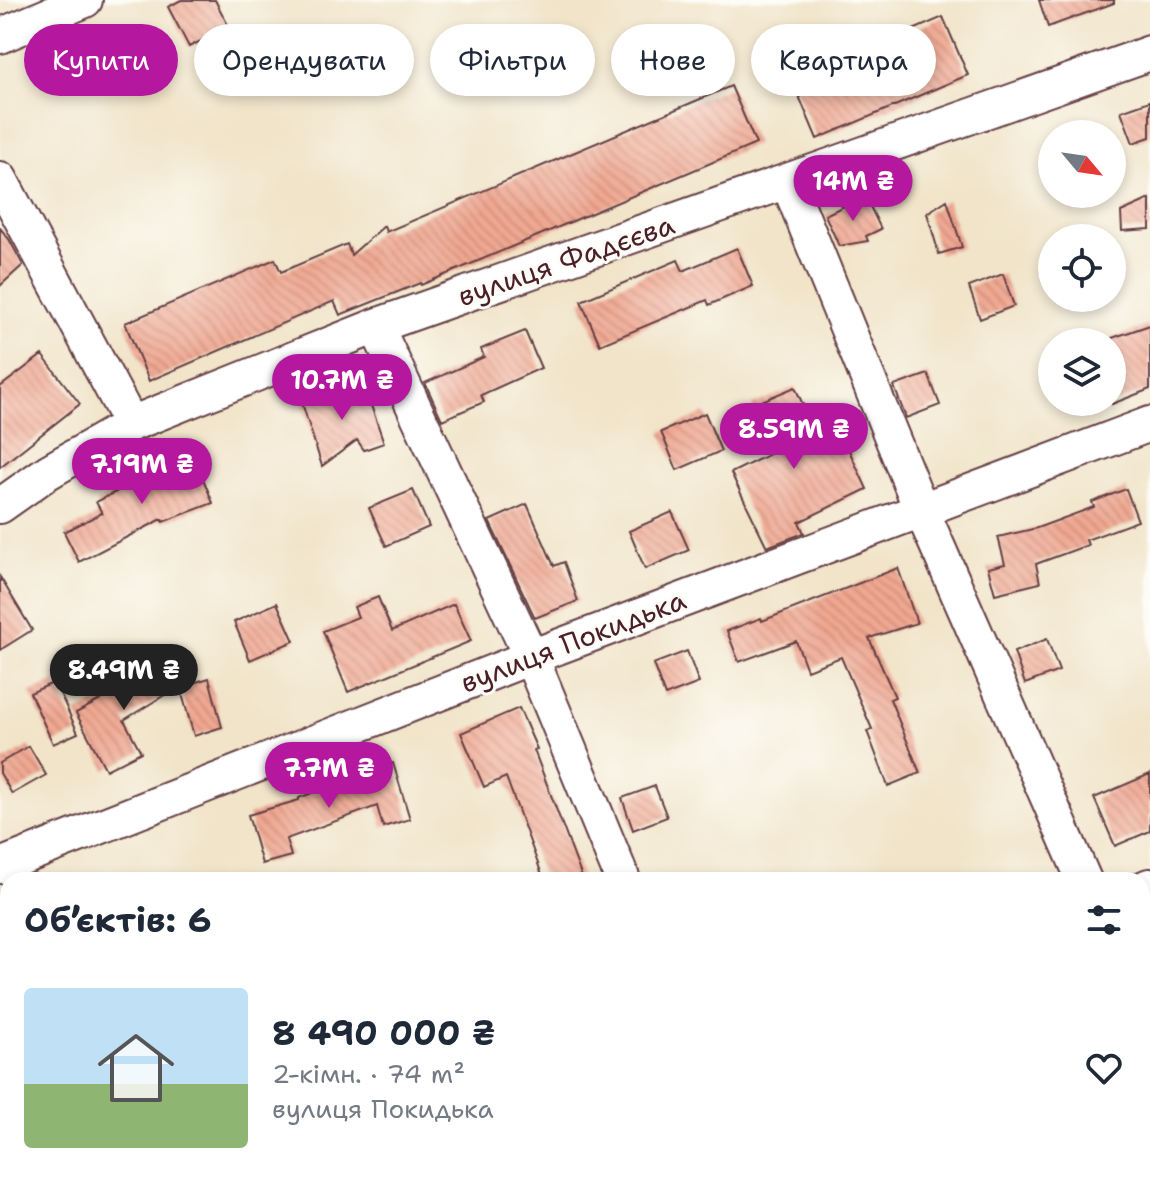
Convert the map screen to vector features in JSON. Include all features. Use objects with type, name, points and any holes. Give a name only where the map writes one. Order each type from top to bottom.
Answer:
[{"type":"street","points":[[0,36],[85,0]]},
{"type":"street","name":"вулиця Фадєєва","points":[[0,506],[48,472],[131,424],[376,326],[1150,53]]},
{"type":"street","points":[[0,179],[131,424]]},
{"type":"street","points":[[788,182],[921,509],[1080,872]]},
{"type":"street","points":[[376,326],[531,657],[620,872]]},
{"type":"street","name":"вулиця Покидька","points":[[0,866],[531,657],[1150,424]]},
{"type":"building","points":[[181,0],[215,0],[227,24],[194,24],[194,44],[189,47],[168,7]]},
{"type":"building","points":[[1039,0],[1114,0],[1114,3],[1048,27]]},
{"type":"building","points":[[943,17],[968,75],[936,89],[936,24],[927,24]]},
{"type":"building","points":[[735,95],[756,144],[421,285],[340,315],[334,301],[149,381],[125,323],[275,259],[281,272],[347,244],[351,255],[384,226],[386,232],[707,96]]},
{"type":"building","points":[[799,96],[918,96],[817,139]]},
{"type":"building","points":[[1150,101],[1150,137],[1133,143],[1121,111]]},
{"type":"building","points":[[865,196],[881,229],[866,236],[868,241],[839,246],[825,215]]},
{"type":"building","points":[[1150,199],[1150,229],[1126,231],[1126,224],[1122,224],[1121,212]]},
{"type":"building","points":[[947,200],[962,247],[939,254],[927,213]]},
{"type":"building","points":[[0,228],[23,265],[0,286]]},
{"type":"building","points":[[737,248],[753,286],[709,305],[707,300],[600,345],[581,301],[678,260],[683,271]]},
{"type":"building","points":[[1003,274],[1014,306],[980,319],[969,287]]},
{"type":"building","points":[[1150,325],[1150,389],[1126,398],[1126,333]]},
{"type":"building","points":[[525,331],[541,368],[481,395],[484,402],[442,420],[425,383],[484,357],[481,349]]},
{"type":"building","points":[[42,355],[80,404],[0,467],[0,387]]},
{"type":"building","points":[[928,374],[940,405],[906,418],[894,386]]},
{"type":"building","points":[[363,382],[384,443],[364,450],[357,440],[322,466],[302,403]]},
{"type":"building","points":[[795,387],[821,445],[830,440],[835,451],[847,446],[867,489],[799,522],[804,533],[767,547],[731,473],[772,453],[752,405]]},
{"type":"building","points":[[705,413],[721,451],[677,470],[661,432]]},
{"type":"building","points":[[192,452],[213,503],[163,522],[162,519],[79,562],[64,532],[102,513],[96,502],[145,477],[143,472]]},
{"type":"building","points":[[1126,489],[1138,521],[1086,540],[1088,545],[1036,564],[1040,583],[995,594],[988,568],[1005,564],[998,537],[1037,528],[1094,507],[1092,502]]},
{"type":"building","points":[[413,490],[429,527],[386,546],[369,508]]},
{"type":"building","points":[[527,504],[554,566],[564,562],[578,601],[535,618],[489,521]]},
{"type":"building","points":[[672,512],[689,550],[645,569],[629,531]]},
{"type":"building","points":[[898,568],[917,623],[869,638],[895,697],[890,699],[920,773],[888,786],[867,731],[872,729],[841,657],[807,670],[796,641],[739,662],[727,631],[761,618],[762,621]]},
{"type":"building","points":[[0,577],[32,630],[0,650]]},
{"type":"building","points":[[378,597],[392,631],[454,604],[471,641],[348,692],[323,631],[358,617],[354,607]]},
{"type":"building","points":[[277,603],[294,641],[250,660],[234,622]]},
{"type":"building","points":[[1047,639],[1059,671],[1025,684],[1014,652]]},
{"type":"building","points":[[687,651],[699,683],[665,696],[653,664]]},
{"type":"building","points":[[156,654],[176,688],[124,720],[141,752],[106,770],[76,713],[134,682],[128,672]]},
{"type":"building","points":[[209,678],[222,727],[194,736],[180,687]]},
{"type":"building","points":[[55,682],[78,733],[53,744],[30,693]]},
{"type":"building","points":[[519,708],[537,749],[534,750],[580,872],[541,872],[506,777],[484,787],[461,733]]},
{"type":"building","points":[[29,746],[46,775],[12,794],[0,773],[0,763]]},
{"type":"building","points":[[393,763],[410,819],[383,827],[377,806],[286,839],[291,856],[262,864],[248,815],[299,800],[344,781],[343,778]]},
{"type":"building","points":[[1150,774],[1150,831],[1115,846],[1094,798]]},
{"type":"building","points":[[655,786],[667,817],[633,830],[622,798]]}]
